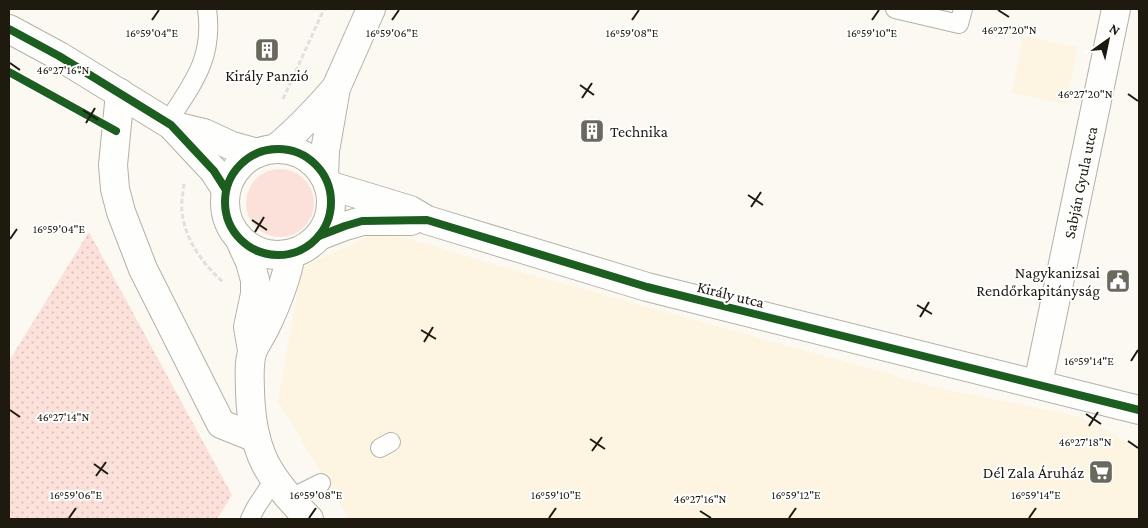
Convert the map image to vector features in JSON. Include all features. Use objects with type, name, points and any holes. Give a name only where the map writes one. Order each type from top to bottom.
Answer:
[{"type":"street","points":[[326,180],[325,151],[336,88],[371,9]]},
{"type":"street","name":"Sabján Gyula utca","points":[[1038,384],[1116,9]]},
{"type":"street","points":[[9,29],[59,56],[169,124],[214,171],[226,190]]},
{"type":"street","points":[[169,124],[204,133],[232,146],[266,151],[305,123],[336,88]]},
{"type":"street","points":[[120,93],[113,165],[115,189],[121,212],[144,269],[221,424],[256,438]]},
{"type":"street","points":[[283,149],[299,154],[314,163],[326,180],[331,193],[331,212],[319,236],[306,247],[291,254],[262,253],[246,244],[233,231],[227,216],[226,190],[228,182],[238,168],[250,157],[266,151],[283,149]]},
{"type":"street","name":"Király utca","points":[[326,180],[410,210],[427,220],[647,287],[1139,410]]},
{"type":"street","name":"Király utca","points":[[319,236],[362,221],[427,220]]},
{"type":"street","points":[[239,238],[250,262],[255,280],[248,328],[253,351]]},
{"type":"street","points":[[291,254],[288,271],[267,325],[253,351],[250,371],[250,395],[256,438],[262,458],[281,489],[309,519]]},
{"type":"lane","points":[[169,124],[200,70],[205,57],[208,41],[207,9]]},
{"type":"lane","points":[[896,9],[958,24],[963,9]]},
{"type":"lane","points":[[250,519],[256,507],[281,489],[320,483]]},
{"type":"path","points":[[280,106],[324,9]]},
{"type":"shaded area","points":[[1023,36],[1078,47],[1066,104],[1012,93]]},
{"type":"shaded area","points":[[280,169],[293,172],[304,179],[311,190],[314,203],[311,216],[304,227],[293,234],[280,237],[267,234],[256,227],[249,216],[246,203],[249,190],[256,179],[267,172]]},
{"type":"shaded area","points":[[89,232],[232,495],[217,519],[9,519],[9,361]]},
{"type":"shaded area","points":[[369,236],[403,237],[489,263],[943,389],[1077,416],[1108,431],[1139,450],[1139,519],[349,519],[278,401],[302,267]]},
{"type":"cycle path","points":[[9,29],[59,56],[171,125],[214,171],[226,190]]},
{"type":"cycle path","points":[[9,72],[116,131]]},
{"type":"cycle path","points":[[278,149],[298,153],[316,164],[327,182],[331,202],[327,222],[316,240],[298,251],[278,255],[258,251],[240,240],[229,222],[225,202],[229,182],[240,164],[258,153],[278,149]]},
{"type":"cycle path","points":[[319,236],[362,221],[427,220],[647,287],[1139,410]]},
{"type":"place","name":"Király Panzió","points":[[267,50]]},
{"type":"place","name":"Technika","points":[[592,131]]},
{"type":"place","name":"Nagykanizsai Rendőrkapitányság","points":[[1118,281]]},
{"type":"place","name":"Dél Zala Áruház","points":[[1101,472]]}]
